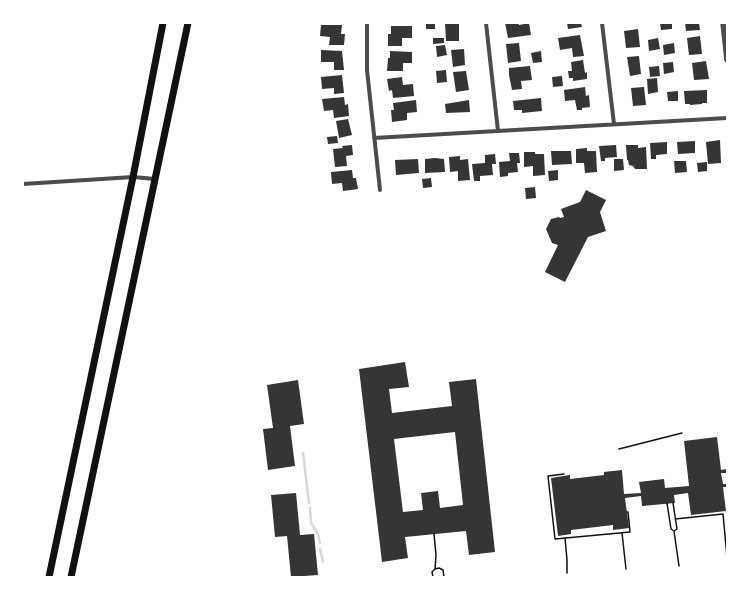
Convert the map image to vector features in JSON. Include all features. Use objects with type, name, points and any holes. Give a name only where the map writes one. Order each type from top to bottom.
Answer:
[{"type":"main road","points":[[49,577],[163,23]]},
{"type":"main road","points":[[71,577],[188,23]]},
{"type":"street","points":[[367,23],[367,70],[380,190]]},
{"type":"street","points":[[486,23],[498,131]]},
{"type":"street","points":[[602,23],[614,124]]},
{"type":"street","points":[[723,23],[727,60]]},
{"type":"street","points":[[374,138],[727,118]]},
{"type":"street","points":[[23,184],[132,176],[156,180]]},
{"type":"path","points":[[619,449],[682,433]]},
{"type":"path","points":[[564,474],[548,476],[555,539],[630,532],[627,512]]},
{"type":"path","points":[[667,503],[671,530],[674,531]]},
{"type":"path","points":[[673,503],[676,529],[674,531],[679,566]]},
{"type":"path","points":[[675,519],[723,514],[727,557]]},
{"type":"path","points":[[622,533],[626,569]]},
{"type":"path","points":[[433,577],[432,572],[435,569],[436,555],[434,534]]},
{"type":"path","points":[[565,538],[568,560],[567,573]]},
{"type":"path","points":[[435,569],[439,568],[443,570],[444,577]]},
{"type":"building","points":[[426,23],[435,23],[435,29],[426,29]]},
{"type":"building","points":[[445,23],[459,23],[459,41],[446,41]]},
{"type":"building","points":[[505,23],[518,23],[519,25],[529,23],[531,35],[508,38]]},
{"type":"building","points":[[567,23],[581,23],[582,27],[568,29]]},
{"type":"building","points":[[660,23],[672,23],[672,29],[661,30]]},
{"type":"building","points":[[685,23],[699,23],[700,30],[686,31]]},
{"type":"building","points":[[321,25],[342,25],[341,34],[345,34],[344,45],[329,45],[330,37],[320,36]]},
{"type":"building","points":[[391,26],[412,26],[412,38],[402,38],[402,46],[388,46],[388,34],[391,34]]},
{"type":"building","points":[[638,29],[640,47],[626,48],[624,31]]},
{"type":"building","points":[[580,35],[584,56],[573,57],[572,48],[560,50],[558,38]]},
{"type":"building","points":[[700,36],[702,54],[689,55],[687,38]]},
{"type":"building","points":[[433,38],[444,38],[444,43],[433,44]]},
{"type":"building","points":[[658,38],[660,49],[649,51],[648,40]]},
{"type":"building","points":[[519,43],[521,61],[508,63],[506,44]]},
{"type":"building","points":[[674,43],[675,53],[664,55],[663,45]]},
{"type":"building","points":[[445,45],[447,55],[437,57],[436,46]]},
{"type":"building","points":[[464,49],[465,65],[453,67],[451,50]]},
{"type":"building","points":[[321,50],[342,51],[344,70],[334,70],[334,62],[321,62]]},
{"type":"building","points":[[390,51],[412,52],[412,63],[403,63],[403,71],[387,71]]},
{"type":"building","points":[[541,51],[542,62],[533,63],[531,53]]},
{"type":"building","points":[[639,56],[641,74],[630,76],[627,57]]},
{"type":"building","points":[[583,60],[585,73],[587,72],[587,79],[573,81],[573,78],[569,78],[568,71],[572,71],[571,62]]},
{"type":"building","points":[[706,61],[709,79],[694,80],[692,63]]},
{"type":"building","points":[[673,62],[674,72],[664,74],[663,63]]},
{"type":"building","points":[[530,66],[532,80],[521,81],[522,89],[512,90],[509,68]]},
{"type":"building","points":[[659,66],[660,76],[650,77],[649,67]]},
{"type":"building","points":[[446,70],[447,82],[437,83],[436,71]]},
{"type":"building","points":[[466,71],[469,90],[456,92],[453,72]]},
{"type":"building","points":[[342,75],[344,93],[334,94],[334,88],[322,89],[321,77]]},
{"type":"building","points":[[562,76],[563,86],[553,87],[552,77]]},
{"type":"building","points":[[402,77],[403,85],[413,84],[414,96],[393,98],[392,90],[389,91],[387,79]]},
{"type":"building","points":[[657,78],[658,92],[648,94],[647,79]]},
{"type":"building","points":[[585,87],[586,96],[589,95],[590,107],[577,110],[575,100],[565,101],[564,90]]},
{"type":"building","points":[[644,87],[646,105],[633,106],[631,88]]},
{"type":"building","points":[[707,90],[707,103],[690,105],[685,104],[684,91]]},
{"type":"building","points":[[678,91],[678,101],[668,101],[667,92]]},
{"type":"building","points":[[344,97],[345,105],[348,104],[349,116],[334,118],[333,110],[324,111],[322,99]]},
{"type":"building","points":[[541,98],[542,111],[522,113],[522,110],[514,110],[513,101]]},
{"type":"building","points":[[416,100],[417,112],[407,113],[407,120],[392,122],[391,110],[394,110],[393,103]]},
{"type":"building","points":[[469,100],[470,112],[446,113],[445,104]]},
{"type":"building","points":[[348,119],[352,135],[339,138],[336,121]]},
{"type":"building","points":[[337,136],[338,143],[328,144],[327,137]]},
{"type":"building","points":[[720,140],[721,163],[708,164],[706,142]]},
{"type":"building","points":[[695,141],[695,153],[678,154],[677,142]]},
{"type":"building","points":[[667,142],[667,154],[656,155],[656,159],[651,159],[650,143]]},
{"type":"building","points":[[352,145],[353,155],[346,156],[347,166],[335,167],[333,149]]},
{"type":"building","points":[[616,145],[617,157],[605,158],[605,161],[601,161],[599,146]]},
{"type":"building","points":[[626,145],[638,145],[638,148],[646,147],[647,169],[635,169],[633,166],[629,165],[627,160]]},
{"type":"building","points":[[587,148],[587,151],[596,151],[597,172],[585,173],[584,163],[576,163],[576,149]]},
{"type":"building","points":[[551,151],[571,151],[572,164],[552,165]]},
{"type":"building","points":[[524,152],[544,154],[545,175],[533,176],[533,166],[524,167]]},
{"type":"building","points":[[509,153],[519,153],[520,163],[517,163],[518,172],[508,173],[508,176],[500,177],[499,162],[510,161]]},
{"type":"building","points":[[495,154],[496,164],[492,164],[493,175],[480,176],[480,181],[474,181],[472,164],[485,163],[485,155]]},
{"type":"building","points":[[460,156],[460,160],[468,159],[470,180],[458,181],[458,171],[450,172],[449,157]]},
{"type":"building","points":[[418,159],[419,173],[396,175],[395,160]]},
{"type":"building","points":[[425,159],[444,159],[445,172],[425,173]]},
{"type":"building","points":[[614,159],[623,159],[624,170],[614,171]]},
{"type":"building","points":[[674,161],[686,161],[687,172],[675,173]]},
{"type":"building","points":[[707,162],[707,171],[698,172],[697,163]]},
{"type":"building","points":[[352,170],[353,178],[356,178],[358,189],[343,191],[342,183],[332,184],[331,172]]},
{"type":"building","points":[[558,170],[558,180],[549,181],[548,171]]},
{"type":"building","points":[[431,178],[432,187],[423,188],[422,179]]},
{"type":"building","points":[[535,187],[536,198],[526,199],[525,188]]},
{"type":"building","points":[[586,190],[606,200],[600,212],[606,231],[588,237],[565,282],[545,272],[558,245],[552,243],[546,229],[551,219],[564,217],[561,209],[580,202]]},
{"type":"building","points":[[405,362],[409,387],[389,389],[392,413],[452,406],[449,382],[476,379],[495,552],[469,555],[466,531],[405,537],[408,558],[382,562],[359,369]],"holes":[[[455,432],[463,505],[440,508],[438,491],[421,493],[423,510],[403,512],[394,439]]]},
{"type":"building","points":[[298,380],[304,424],[290,426],[295,466],[268,470],[263,429],[273,428],[267,385]]},
{"type":"building","points":[[717,437],[721,470],[727,469],[727,473],[721,473],[723,484],[727,484],[727,487],[723,487],[726,511],[691,515],[688,493],[674,495],[675,503],[642,506],[641,496],[625,498],[629,528],[613,530],[613,525],[571,530],[571,534],[558,536],[551,478],[570,475],[570,479],[604,475],[604,472],[622,470],[624,494],[641,493],[639,482],[664,479],[665,488],[689,486],[684,441]]},
{"type":"building","points":[[296,493],[300,535],[314,534],[318,575],[291,577],[287,536],[275,537],[271,495]]},
{"type":"waterway","points":[[303,453],[309,503]]},
{"type":"waterway","points":[[310,508],[311,523],[318,534],[320,543]]},
{"type":"waterway","points":[[320,549],[323,562]]}]
